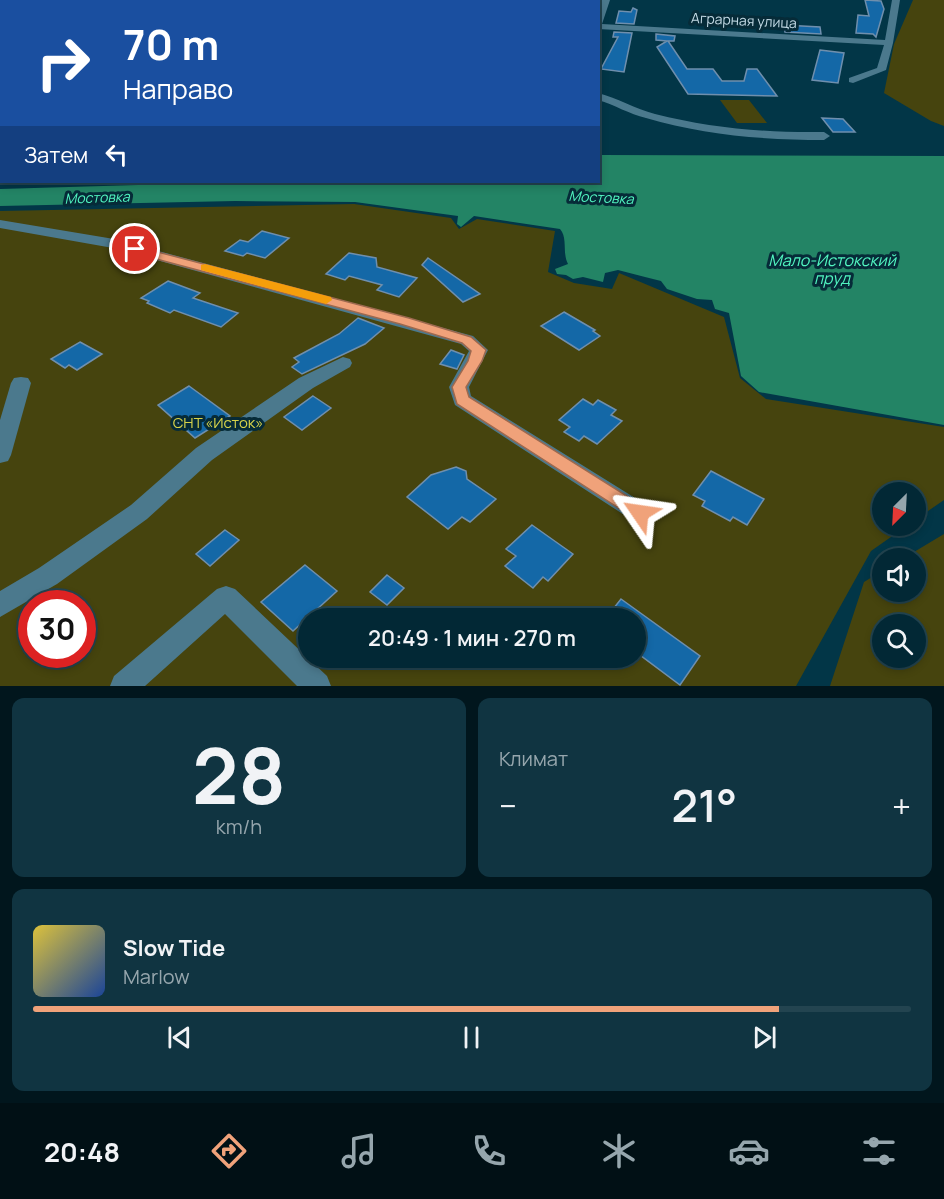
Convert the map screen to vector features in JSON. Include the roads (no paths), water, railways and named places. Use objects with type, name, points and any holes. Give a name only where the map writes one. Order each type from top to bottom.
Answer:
[{"type":"street","points":[[600,18],[606,0]]},
{"type":"street","points":[[853,80],[881,70],[889,43],[896,0]]},
{"type":"street","name":"Аграрная улица","points":[[600,24],[889,43]]},
{"type":"street","points":[[600,97],[647,115],[721,131],[775,137],[824,136]]},
{"type":"street","points":[[0,224],[114,244],[405,321],[467,340],[479,350],[459,387],[462,400],[640,513]]},
{"type":"street","points":[[0,605],[48,576],[139,512],[204,454],[306,384],[344,363]]},
{"type":"street","points":[[0,455],[21,383]]},
{"type":"street","points":[[124,686],[226,597],[317,686]]},
{"type":"water","name":"Мало-Истокский пруд","points":[[600,155],[944,156],[944,425],[759,392],[741,376],[729,313],[715,309],[712,300],[697,299],[667,289],[661,281],[618,270],[605,273],[603,282],[583,277],[573,279],[557,274],[555,269],[568,264],[564,237],[560,229],[474,216],[461,227],[457,224],[458,216],[355,202],[235,201],[0,206],[0,189],[184,183],[182,184],[600,183]]},
{"type":"water label","name":"Мостовка","points":[[97,197]]},
{"type":"water label","name":"Мостовка","points":[[601,197]]},
{"type":"park label","name":"СНТ «Исток»","points":[[218,422]]}]
